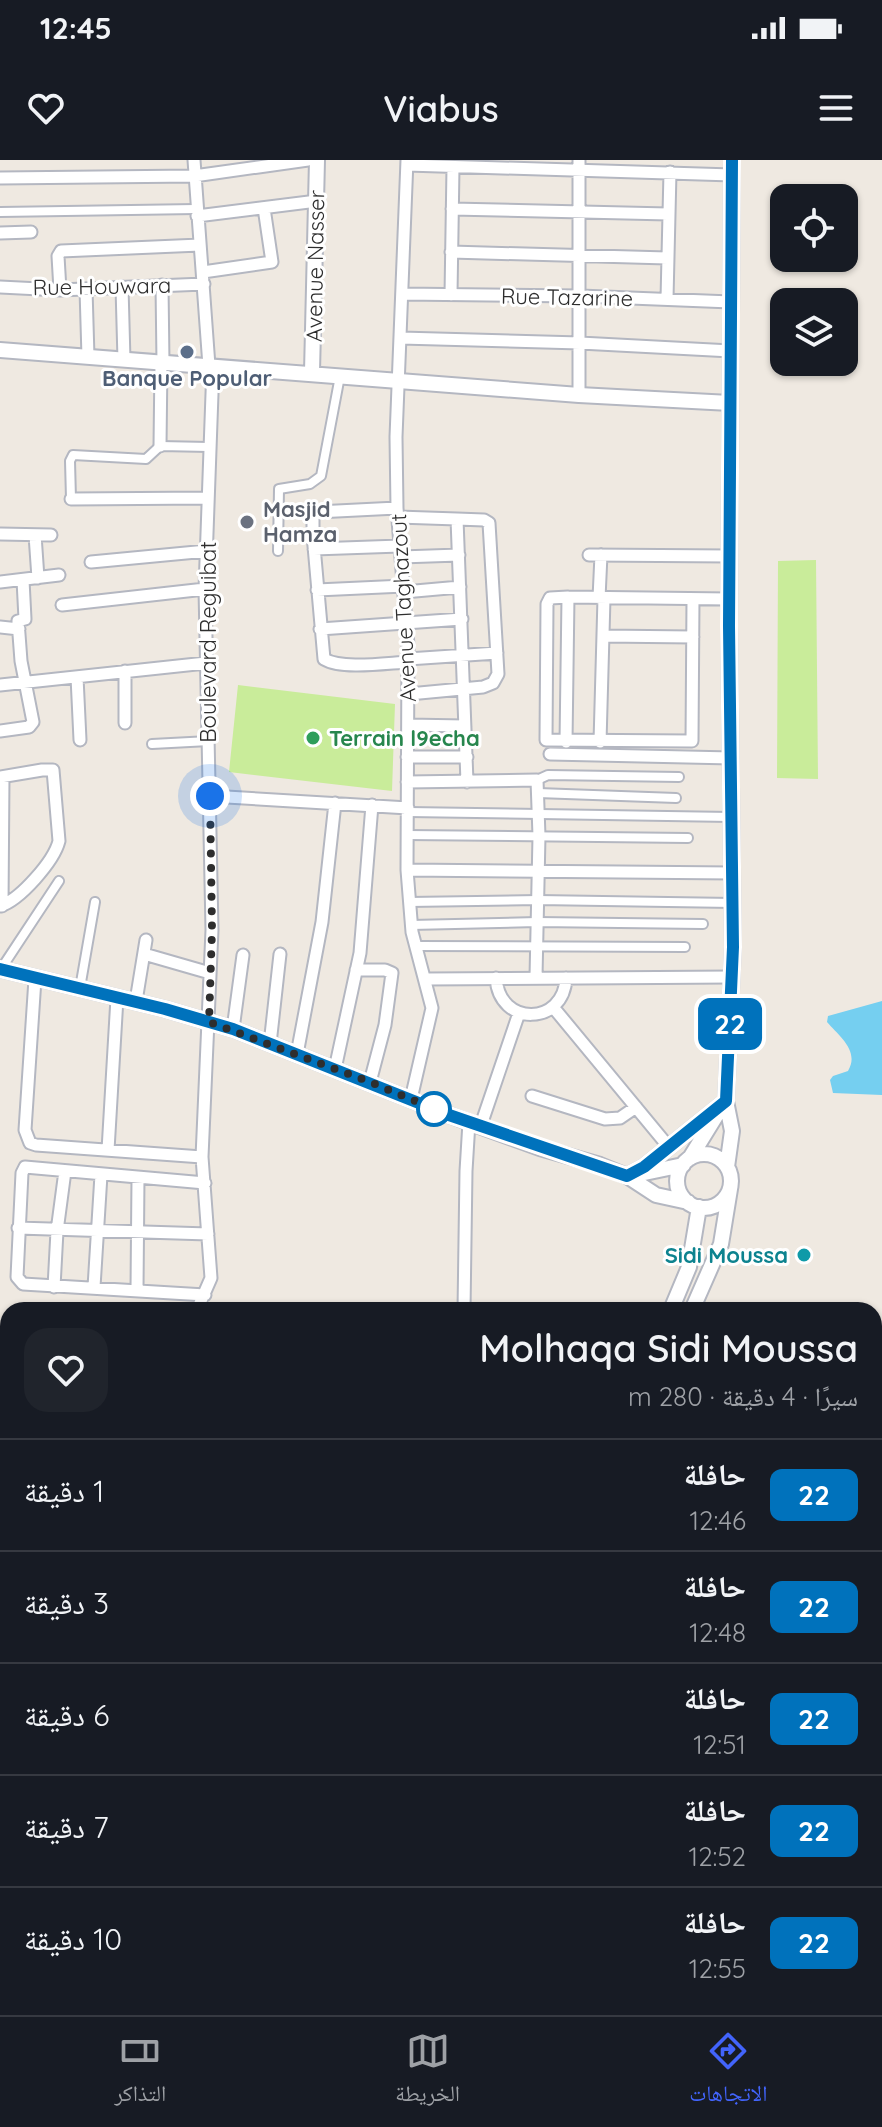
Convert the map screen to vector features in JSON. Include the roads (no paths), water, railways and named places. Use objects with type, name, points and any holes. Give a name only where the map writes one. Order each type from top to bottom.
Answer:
[{"type":"street","name":"Boulevard Reguibat","points":[[194,160],[211,366],[205,589],[212,930],[202,1157],[211,1278],[205,1295]]},
{"type":"street","points":[[0,178],[194,176],[308,160]]},
{"type":"street","name":"Avenue Nasser","points":[[312,372],[317,160]]},
{"type":"street","points":[[407,163],[453,167],[578,164],[670,172],[732,168],[729,599],[733,903],[726,1101],[732,1131],[727,1167],[730,1187],[721,1244],[696,1302]]},
{"type":"street","name":"Avenue Taghazout","points":[[407,163],[398,381],[398,512],[409,694],[407,870],[411,925],[431,1000],[431,1016],[411,1099]]},
{"type":"street","points":[[578,164],[579,395]]},
{"type":"street","points":[[451,295],[453,167]]},
{"type":"street","points":[[667,299],[670,172]]},
{"type":"street","points":[[0,212],[197,212],[317,201]]},
{"type":"street","name":"Rue Houwara","points":[[0,287],[60,290],[162,285],[272,262],[264,208]]},
{"type":"street","points":[[452,209],[668,214]]},
{"type":"street","points":[[0,233],[31,232]]},
{"type":"street","points":[[60,290],[58,256],[61,251],[200,245]]},
{"type":"street","points":[[451,252],[667,258]]},
{"type":"street","points":[[160,446],[162,285]]},
{"type":"street","points":[[122,287],[124,360]]},
{"type":"street","points":[[86,289],[88,357]]},
{"type":"street","name":"Rue Tazarine","points":[[402,294],[731,302]]},
{"type":"street","points":[[401,338],[731,351]]},
{"type":"street","points":[[0,350],[579,395],[730,403]]},
{"type":"street","points":[[278,551],[279,489],[310,484],[321,476],[340,375]]},
{"type":"street","points":[[208,498],[71,499],[70,461],[73,455],[146,459],[160,446],[209,447]]},
{"type":"street","points":[[409,694],[465,691],[495,682],[499,672],[489,523],[398,512],[317,512],[312,522],[322,654],[328,662],[350,664],[497,653]]},
{"type":"street","points":[[457,519],[467,782]]},
{"type":"street","points":[[0,534],[51,535]]},
{"type":"street","points":[[35,535],[38,578]]},
{"type":"street","points":[[314,549],[459,555]]},
{"type":"street","points":[[91,562],[207,551]]},
{"type":"street","points":[[600,742],[603,636],[595,555],[730,556]]},
{"type":"street","points":[[0,582],[59,575]]},
{"type":"street","points":[[0,731],[32,725],[18,621],[25,619],[23,580]]},
{"type":"street","points":[[317,590],[460,587]]},
{"type":"street","points":[[62,605],[205,589]]},
{"type":"street","points":[[693,599],[692,741],[566,742],[545,738],[547,604],[552,597],[729,599]]},
{"type":"street","points":[[566,742],[568,597]]},
{"type":"street","points":[[320,629],[462,619]]},
{"type":"street","points":[[0,627],[19,629]]},
{"type":"street","points":[[603,636],[693,637]]},
{"type":"street","points":[[0,685],[206,663]]},
{"type":"street","points":[[125,671],[125,723]]},
{"type":"street","points":[[77,677],[80,740]]},
{"type":"street","points":[[408,725],[465,726]]},
{"type":"street","points":[[152,744],[209,741]]},
{"type":"street","points":[[550,754],[732,758]]},
{"type":"street","points":[[407,757],[467,757]]},
{"type":"street","points":[[53,770],[59,841],[57,849],[25,889],[1,906],[2,777],[53,770]]},
{"type":"street","points":[[407,782],[537,780],[548,775],[679,777]]},
{"type":"street","points":[[536,977],[539,871],[537,780]]},
{"type":"street","points":[[538,793],[676,798]]},
{"type":"street","points":[[210,796],[372,805],[408,810],[731,817]]},
{"type":"street","points":[[297,1054],[322,922],[335,803]]},
{"type":"street","points":[[335,1069],[362,938],[372,805]]},
{"type":"street","points":[[407,835],[688,838]]},
{"type":"street","points":[[407,870],[733,873]]},
{"type":"street","points":[[59,881],[1,969],[136,1001],[233,1029],[475,1124],[627,1176],[656,1195],[693,1205],[718,1203],[730,1187]]},
{"type":"street","points":[[80,988],[95,902]]},
{"type":"street","points":[[409,902],[733,903]]},
{"type":"street","points":[[411,925],[537,922],[703,924]]},
{"type":"street","points":[[136,1001],[146,940]]},
{"type":"street","points":[[416,946],[685,947]]},
{"type":"street","points":[[144,954],[210,973]]},
{"type":"street","points":[[270,1044],[280,954]]},
{"type":"street","points":[[233,1029],[243,955]]},
{"type":"street","points":[[356,970],[385,970],[392,973],[385,1025],[370,1082]]},
{"type":"street","points":[[426,979],[732,977]]},
{"type":"street","points":[[496,978],[507,1006],[519,1013],[540,1014],[553,1007],[562,997],[566,978]]},
{"type":"street","points":[[35,979],[25,1130],[27,1139],[36,1145],[202,1157]]},
{"type":"street","points":[[108,1150],[117,998]]},
{"type":"street","points":[[553,1007],[668,1146]]},
{"type":"street","points":[[464,1302],[465,1185],[475,1124],[519,1013]]},
{"type":"street","points":[[532,1096],[605,1119],[620,1118],[636,1107]]},
{"type":"street","points":[[627,1176],[644,1167],[726,1101]]},
{"type":"street","points":[[674,1302],[689,1267],[693,1205],[678,1188],[677,1180],[726,1101]]},
{"type":"street","points":[[627,1176],[686,1162],[698,1155],[714,1156],[727,1167]]},
{"type":"street","points":[[201,1302],[205,1295],[23,1284],[18,1280],[18,1228],[24,1168],[205,1183]]},
{"type":"street","points":[[54,1287],[65,1171]]},
{"type":"street","points":[[94,1287],[101,1175]]},
{"type":"street","points":[[137,1289],[138,1178]]},
{"type":"street","points":[[18,1228],[208,1234]]},
{"type":"water","points":[[882,1001],[882,1095],[833,1093],[830,1080],[848,1071],[851,1057],[846,1044],[827,1022],[828,1016]]},
{"type":"place","name":"Banque Popular","points":[[187,352]]},
{"type":"place","name":"Masjid Hamza","points":[[247,522]]},
{"type":"place","name":"Terrain l9echa","points":[[313,738]]},
{"type":"place","name":"Sidi Moussa","points":[[804,1255]]}]
